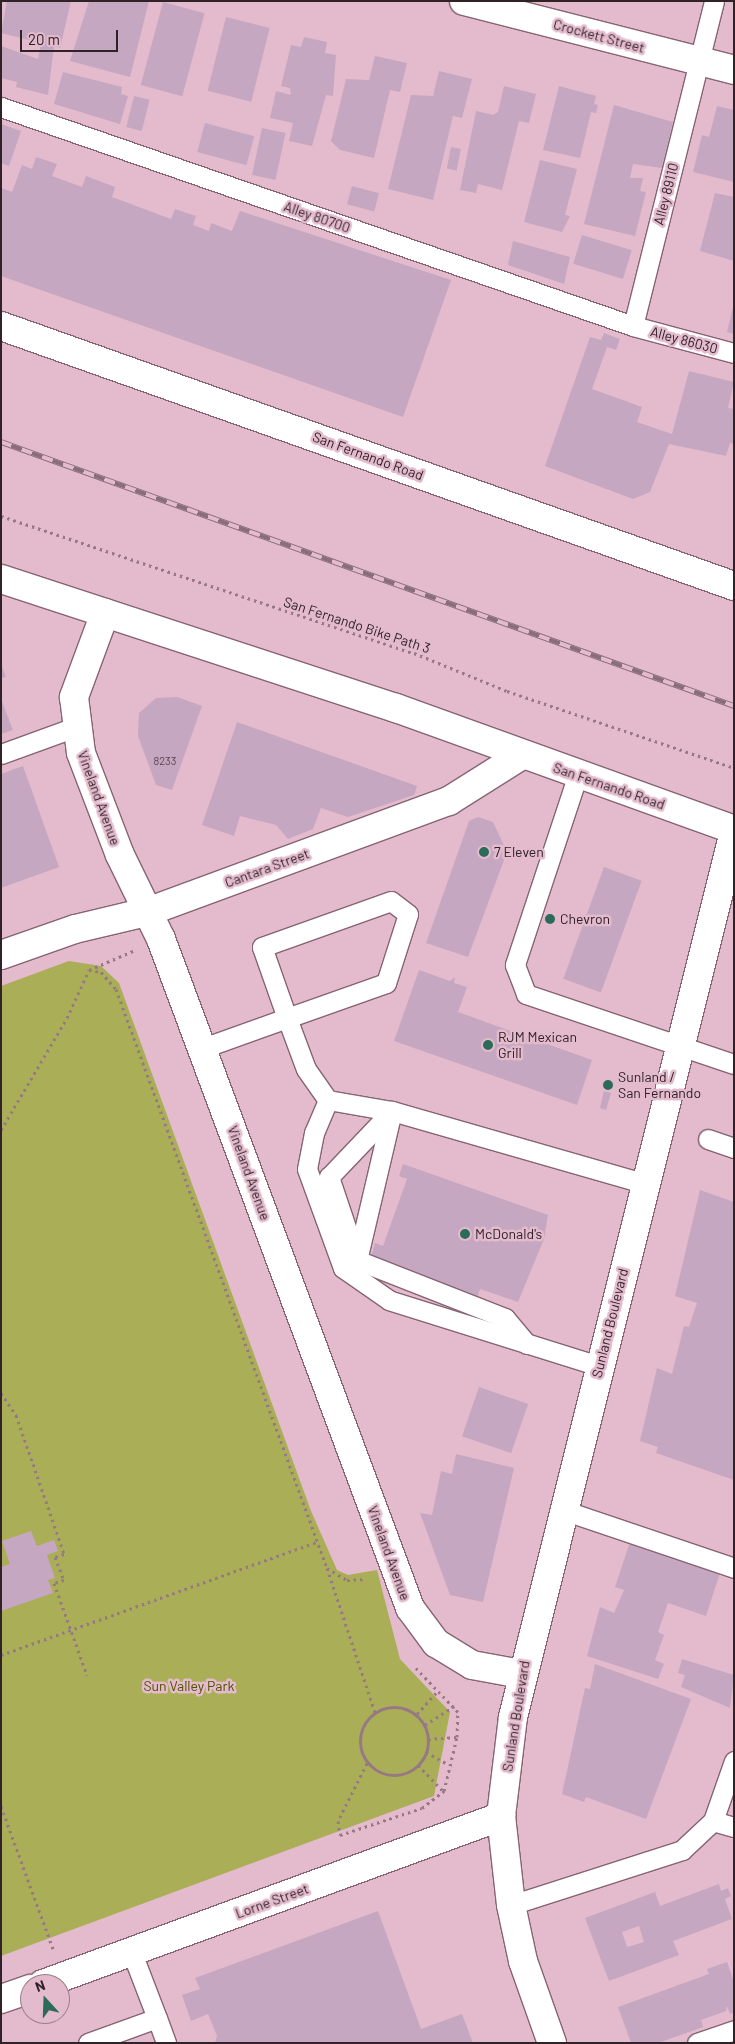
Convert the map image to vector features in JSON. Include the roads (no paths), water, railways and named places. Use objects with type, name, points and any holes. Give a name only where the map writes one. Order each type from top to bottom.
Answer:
[{"type":"street","name":"Crockett Street","points":[[464,1],[699,63],[734,70]]},
{"type":"street","name":"San Fernando Road","points":[[1,326],[734,586]]},
{"type":"street","name":"San Fernando Road","points":[[1,579],[396,708],[577,777],[734,831]]},
{"type":"street","name":"Vineland Avenue","points":[[105,613],[74,697],[74,727],[120,855],[161,939],[203,1048],[410,1608],[436,1643],[472,1665],[521,1674]]},
{"type":"street","name":"Cantara Street","points":[[1,955],[75,929],[147,912],[450,801],[522,755]]},
{"type":"street","name":"Sunland Boulevard","points":[[501,1816],[521,1674],[678,1043],[734,831]]},
{"type":"street","points":[[501,1816],[511,1905],[523,1960],[552,2043]]},
{"type":"street","name":"Lorne Street","points":[[70,1974],[501,1816]]},
{"type":"street","points":[[1,1999],[20,1992]]},
{"type":"lane","name":"Alley 89110","points":[[633,326],[714,1]]},
{"type":"lane","name":"Alley 80700","points":[[1,107],[633,326]]},
{"type":"lane","name":"Alley 86030","points":[[633,326],[734,352]]},
{"type":"lane","points":[[1,754],[74,727]]},
{"type":"lane","points":[[577,777],[515,965],[526,994],[678,1043],[734,1064]]},
{"type":"lane","points":[[203,1048],[287,1018],[386,983],[408,914],[391,901],[262,947],[287,1018],[306,1069],[328,1100],[392,1111],[643,1183]]},
{"type":"lane","points":[[328,1100],[314,1133],[307,1169],[343,1268],[389,1300],[599,1366]]},
{"type":"lane","points":[[392,1111],[329,1177],[357,1260],[505,1318],[528,1344]]},
{"type":"lane","points":[[357,1260],[392,1111]]},
{"type":"lane","points":[[708,1139],[734,1148]]},
{"type":"lane","points":[[563,1510],[734,1568]]},
{"type":"lane","points":[[511,1905],[682,1850],[714,1821],[734,1761]]},
{"type":"lane","points":[[714,1821],[734,1827]]},
{"type":"lane","points":[[132,1953],[166,2043]]},
{"type":"lane","points":[[88,2043],[158,2018]]},
{"type":"lane","points":[[697,2043],[734,2030]]},
{"type":"railway","points":[[1,442],[734,706]]},
{"type":"place","name":"7 Eleven","points":[[484,852]]},
{"type":"place","name":"Chevron","points":[[550,919]]},
{"type":"place","name":"RJM Mexican Grill","points":[[488,1045]]},
{"type":"place","name":"Sunland / San Fernando","points":[[608,1085]]},
{"type":"place","name":"McDonald's","points":[[465,1234]]},
{"type":"park label","name":"Sun Valley Park","points":[[189,1686]]}]
